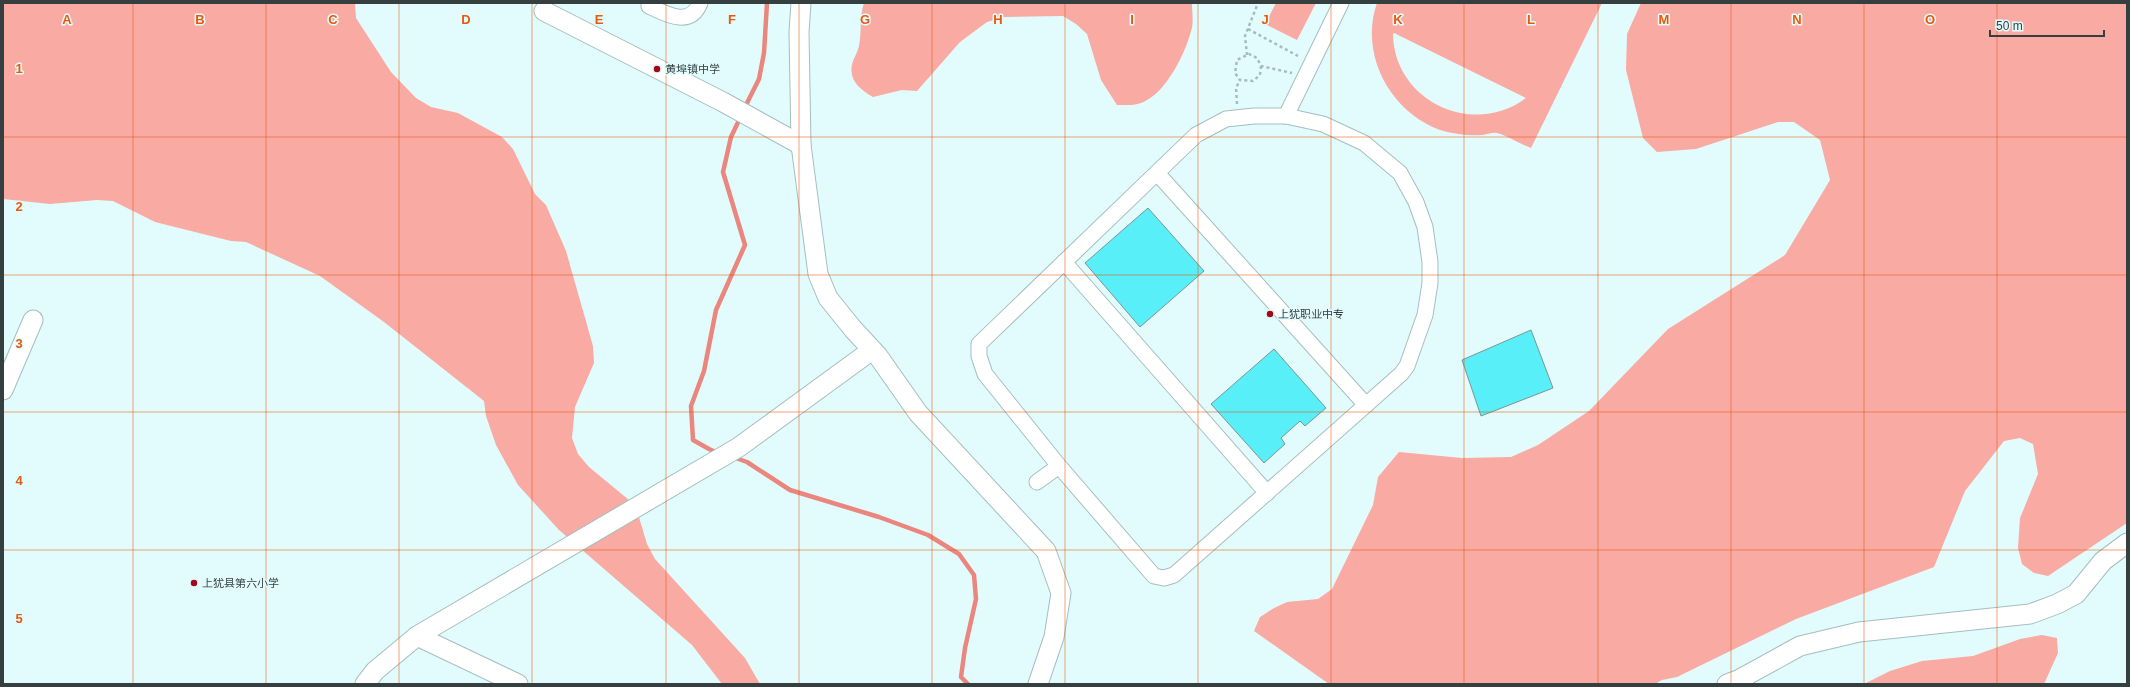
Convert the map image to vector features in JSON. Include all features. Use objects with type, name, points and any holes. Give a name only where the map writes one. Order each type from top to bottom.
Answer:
[{"type":"street","points":[[649,6],[672,17],[681,18],[696,11],[700,3]]},
{"type":"street","points":[[801,3],[799,32],[801,144],[818,274],[828,298],[872,350],[918,412],[1046,551],[1061,593],[1054,637],[1038,684]]},
{"type":"street","points":[[1286,116],[1341,3]]},
{"type":"street","points":[[544,11],[723,102],[801,144]]},
{"type":"street","points":[[1254,116],[1286,116],[1323,124],[1364,143],[1400,173],[1416,202],[1425,227],[1430,262],[1430,276],[1425,315],[1407,366],[1401,374],[1174,574],[1164,578],[1154,576],[1059,466],[985,374],[979,356],[979,344],[1196,135],[1226,119],[1254,116]]},
{"type":"street","points":[[1157,173],[1366,405]]},
{"type":"street","points":[[1064,262],[1267,493]]},
{"type":"street","points":[[3,390],[33,320]]},
{"type":"street","points":[[365,684],[375,671],[417,636],[738,447],[872,350]]},
{"type":"street","points":[[1037,482],[1059,466]]},
{"type":"street","points":[[1727,684],[1740,679],[1800,646],[1859,632],[2030,614],[2076,594],[2103,561],[2127,543]]},
{"type":"street","points":[[417,636],[518,684]]},
{"type":"path","points":[[1247,55],[1245,36],[1258,3]]},
{"type":"path","points":[[1248,29],[1300,57]]},
{"type":"path","points":[[1247,55],[1257,58],[1262,66],[1260,75],[1257,79],[1249,82],[1240,80],[1235,73],[1235,64],[1240,57],[1247,55]]},
{"type":"path","points":[[1262,66],[1294,73]]},
{"type":"path","points":[[1238,106],[1236,88],[1240,80]]},
{"type":"shaded area","points":[[3,3],[355,3],[356,18],[391,72],[416,98],[431,107],[458,113],[502,137],[513,149],[535,194],[546,205],[566,251],[593,346],[594,363],[575,407],[572,438],[578,454],[589,467],[629,500],[638,514],[647,544],[655,559],[745,658],[760,684],[722,684],[692,645],[559,530],[518,485],[496,445],[486,416],[484,401],[384,322],[320,276],[246,242],[231,241],[155,222],[113,201],[97,200],[50,204],[3,199]]},
{"type":"shaded area","points":[[864,3],[1192,3],[1193,21],[1185,49],[1175,70],[1162,88],[1154,95],[1144,102],[1136,104],[1117,105],[1101,80],[1087,34],[1076,24],[1063,16],[1004,17],[987,22],[960,42],[917,91],[902,90],[873,97],[859,87],[853,78],[852,73],[853,61],[859,46]]},
{"type":"shaded area","points":[[1276,3],[1316,3],[1297,40],[1265,24]]},
{"type":"shaded area","points":[[1377,3],[1602,3],[1531,148],[1497,133],[1471,135],[1455,134],[1440,130],[1422,121],[1407,110],[1393,95],[1383,79],[1376,61],[1372,42],[1372,22]],"holes":[[[1394,33],[1526,98],[1505,109],[1483,114],[1461,113],[1440,106],[1422,94],[1407,78],[1397,58]]]},
{"type":"shaded area","points":[[1641,3],[2127,3],[2127,523],[2048,576],[2034,573],[2022,564],[2018,548],[2020,518],[2038,474],[2033,444],[2020,438],[2004,441],[1965,491],[1934,567],[1796,619],[1677,677],[1662,680],[1655,684],[1329,684],[1254,631],[1260,617],[1274,608],[1287,602],[1318,599],[1332,589],[1373,505],[1378,477],[1399,452],[1462,458],[1511,457],[1538,445],[1589,411],[1668,329],[1785,255],[1830,180],[1820,140],[1794,122],[1778,122],[1696,149],[1657,152],[1643,138],[1626,70],[1627,34]]},
{"type":"shaded area","points":[[2042,635],[2057,638],[2058,653],[2044,684],[1864,684],[1890,671],[1922,661],[1973,656],[2020,639]]},
{"type":"building","points":[[1148,208],[1204,271],[1140,327],[1085,263]]},
{"type":"building","points":[[1531,330],[1553,388],[1481,416],[1462,360]]},
{"type":"building","points":[[1274,349],[1326,408],[1305,426],[1300,421],[1281,438],[1285,444],[1264,463],[1211,404]]},
{"type":"waterway","points":[[744,109],[759,79],[764,53],[767,3]]},
{"type":"waterway","points":[[718,453],[693,440],[691,406],[704,371],[716,310],[745,245],[723,172],[731,137],[741,116]]},
{"type":"waterway","points":[[733,457],[747,462],[790,490],[879,517],[928,535],[959,554],[974,575],[976,599],[965,648],[961,677],[968,684]]},
{"type":"place","name":"黄埠镇中学","points":[[657,69]]},
{"type":"place","name":"上犹职业中专","points":[[1270,314]]},
{"type":"place","name":"上犹县第六小学","points":[[194,583]]}]
